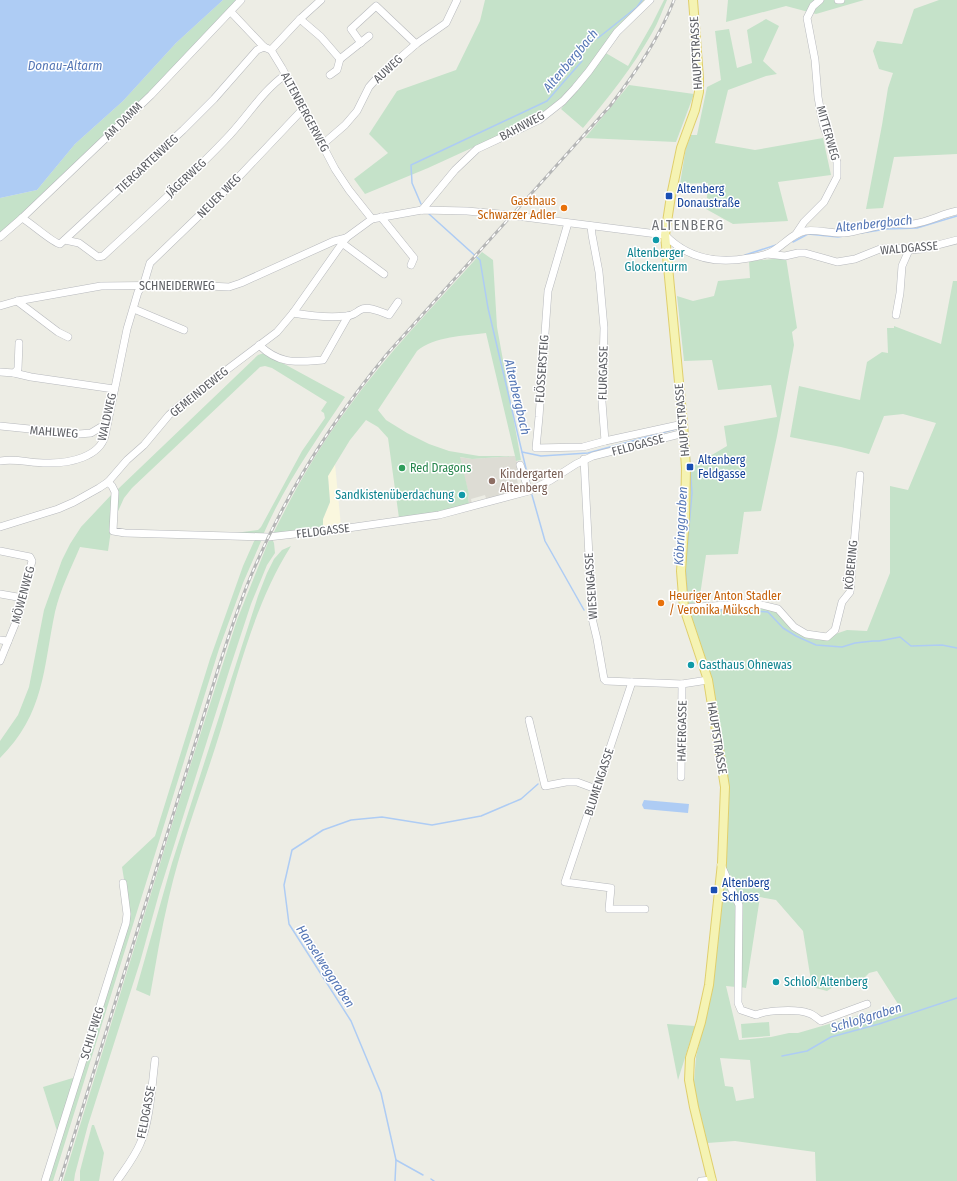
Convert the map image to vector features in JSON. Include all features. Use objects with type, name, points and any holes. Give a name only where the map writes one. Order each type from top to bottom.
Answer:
[{"type":"main road","name":"HAUPTSTRASSE","points":[[693,0],[699,92],[695,110],[681,148],[665,235],[683,428],[686,483],[681,571],[684,608],[708,680],[725,787],[721,864],[709,985],[701,1022],[690,1058],[689,1080],[712,1180]]},
{"type":"street","name":"AM DAMM","points":[[0,237],[22,218],[151,95],[241,0]]},
{"type":"street","name":"TIERGARTENWEG","points":[[65,240],[183,130],[214,99],[257,50],[267,49],[321,0]]},
{"type":"street","name":"AUWEG","points":[[323,144],[345,125],[357,111],[369,87],[377,78],[416,44],[446,23],[457,0]]},
{"type":"street","name":"BAHNWEG","points":[[422,210],[455,170],[477,149],[539,120],[562,101],[589,71],[617,32],[650,0]]},
{"type":"street","name":"MITTERWEG","points":[[796,234],[804,222],[824,202],[837,177],[837,162],[823,124],[818,97],[815,60],[807,18],[813,6],[820,0]]},
{"type":"street","points":[[361,43],[351,29],[376,6],[416,44]]},
{"type":"street","name":"ALTENBERGERWEG","points":[[231,12],[267,49],[285,75],[335,169],[349,190],[372,219]]},
{"type":"street","points":[[300,19],[321,37],[340,59]]},
{"type":"street","points":[[330,75],[337,70],[340,59],[369,36]]},
{"type":"street","name":"JÄGERWEG","points":[[65,240],[79,243],[98,257],[103,256],[208,158],[229,137],[270,88],[285,75]]},
{"type":"street","name":"NEUER WEG","points":[[141,286],[150,263],[233,183],[303,109]]},
{"type":"street","points":[[372,219],[422,210],[467,211],[500,214],[665,235],[672,243],[696,256],[710,260],[738,260],[767,254],[788,242],[796,234],[807,230],[844,233],[891,224],[914,224],[957,211]]},
{"type":"street","points":[[381,217],[414,258],[411,265]]},
{"type":"street","points":[[22,218],[55,242],[60,244],[65,240]]},
{"type":"street","name":"GEMEINDEWEG","points":[[0,527],[69,504],[108,482],[127,460],[144,445],[169,415],[277,332],[293,314],[344,241],[372,219]]},
{"type":"street","name":"FLÖSSERSTEIG","points":[[568,223],[548,291],[536,448],[583,447],[606,441]]},
{"type":"street","name":"FLURGASSE","points":[[591,226],[599,272],[604,328],[602,402],[606,441]]},
{"type":"street","name":"WALDGASSE","points":[[767,254],[785,256],[798,253],[837,262],[855,259],[880,249],[895,248],[909,250],[937,246],[957,240]]},
{"type":"street","name":"SCHNEIDERWEG","points":[[0,306],[101,286],[188,285],[228,287],[241,284],[334,241],[344,241]]},
{"type":"street","points":[[344,241],[384,274]]},
{"type":"street","points":[[896,315],[900,293],[902,266],[909,250]]},
{"type":"street","name":"WALDWEG","points":[[0,462],[6,460],[26,460],[40,463],[69,461],[95,452],[102,444],[105,436],[106,424],[127,329],[141,286]]},
{"type":"street","points":[[17,302],[58,332],[68,337]]},
{"type":"street","points":[[293,314],[312,316],[348,316],[366,308],[390,315],[398,302]]},
{"type":"street","points":[[134,309],[184,330]]},
{"type":"street","points":[[259,345],[271,355],[283,360],[323,360],[348,316]]},
{"type":"street","points":[[14,373],[18,369],[19,343]]},
{"type":"street","points":[[0,372],[114,389]]},
{"type":"street","name":"MAHLWEG","points":[[0,426],[26,430],[79,434],[91,433],[106,424]]},
{"type":"street","points":[[606,441],[683,428]]},
{"type":"street","name":"FELDGASSE","points":[[108,482],[115,492],[113,531],[125,533],[274,537],[439,515],[529,491],[551,480],[584,459],[683,428]]},
{"type":"street","name":"WIESENGASSE","points":[[584,459],[591,614],[604,679],[606,681],[682,684],[708,680]]},
{"type":"street","points":[[520,465],[529,491]]},
{"type":"street","name":"KÖBERING","points":[[684,608],[754,603],[778,609],[789,622],[806,634],[826,637],[832,634],[835,630],[842,602],[850,592],[860,475]]},
{"type":"street","name":"MÖWENWEG","points":[[0,551],[30,557],[32,560],[18,617],[0,661]]},
{"type":"street","points":[[0,594],[23,598]]},
{"type":"street","points":[[0,640],[8,641]]},
{"type":"street","name":"BLUMENGASSE","points":[[632,682],[566,882],[611,888],[609,909],[645,909]]},
{"type":"street","name":"HAFERGASSE","points":[[681,777],[682,684]]},
{"type":"street","points":[[529,720],[545,786],[566,782],[577,782],[596,789]]},
{"type":"street","points":[[721,864],[739,905],[738,1003],[741,1010],[756,1016],[762,1012],[786,1011],[809,1013],[821,1022],[867,1004]]},
{"type":"street","name":"SCHILFWEG","points":[[45,1181],[126,923],[127,914],[123,883]]},
{"type":"street","name":"FELDGASSE","points":[[117,1181],[141,1143],[145,1130],[155,1060]]},
{"type":"street","points":[[701,1181],[712,1180]]},
{"type":"shaded area","name":"Kindergarten Altenberg","points":[[515,456],[519,469],[515,471],[520,492],[487,501],[485,495],[471,499],[472,504],[470,505],[468,500],[469,494],[459,457],[472,459]]},
{"type":"shaded area","points":[[335,464],[341,526],[323,529],[323,519],[330,502],[328,476]]},
{"type":"green space","points":[[223,0],[238,0],[147,96],[0,234],[0,198],[37,190],[75,144],[123,101],[176,43]]},
{"type":"green space","points":[[485,0],[647,0],[610,36],[573,88],[548,109],[487,141],[428,168],[365,194],[354,179],[388,153],[369,134],[397,91],[456,70],[480,21]]},
{"type":"green space","points":[[664,0],[667,0],[645,46],[620,82],[583,128],[561,109],[589,74],[604,52],[628,66]]},
{"type":"green space","points":[[728,0],[864,0],[816,14],[786,6],[726,22]]},
{"type":"green space","points":[[939,0],[957,0],[957,154],[894,157],[883,208],[866,209],[888,88],[893,73],[879,69],[873,51],[877,41],[902,44],[914,9]]},
{"type":"green space","points":[[766,19],[779,26],[763,61],[777,74],[766,76],[728,90],[715,143],[755,150],[823,138],[831,175],[778,182],[788,221],[733,224],[706,209],[708,183],[680,184],[686,147],[691,135],[697,135],[707,87],[721,80],[715,31],[729,29],[737,68],[752,63],[747,30]]},
{"type":"green space","points":[[629,85],[694,94],[676,142],[585,138]]},
{"type":"green space","points":[[482,252],[493,260],[497,327],[521,460],[516,461],[515,456],[472,459],[460,457],[469,494],[468,500],[470,505],[450,510],[399,518],[388,438],[378,427],[366,420],[350,440],[328,476],[330,502],[323,519],[323,529],[272,536],[307,470],[363,387],[396,347]],"holes":[[[486,333],[515,456],[479,456],[449,451],[429,444],[386,420],[378,410],[417,351],[432,342],[459,336]]]},
{"type":"green space","points":[[786,258],[797,328],[792,332],[794,345],[761,511],[744,512],[738,554],[706,555],[699,602],[686,604],[683,559],[690,468],[727,446],[724,426],[777,417],[771,385],[718,390],[712,360],[684,361],[677,296],[693,301],[714,296],[718,281],[750,278],[749,261]]},
{"type":"green space","points":[[953,281],[957,281],[957,1181],[816,1181],[815,1152],[735,1141],[707,1143],[697,1107],[694,1082],[696,1057],[710,995],[723,871],[737,906],[736,987],[726,986],[739,1040],[798,1033],[898,1004],[877,971],[869,973],[864,978],[841,982],[827,991],[812,987],[803,931],[776,900],[760,897],[746,988],[740,987],[741,905],[723,864],[728,785],[710,680],[687,609],[757,606],[777,611],[796,631],[806,638],[818,640],[847,630],[867,631],[890,573],[890,486],[908,490],[936,423],[903,414],[884,416],[869,454],[790,437],[799,386],[860,400],[867,362],[882,352],[888,353],[887,328],[894,328],[894,326],[941,344]],"holes":[[[720,1058],[750,1060],[754,1098],[736,1101],[733,1087],[725,1086]]]},
{"type":"green space","points":[[264,353],[345,397],[290,482],[263,535],[235,533],[258,530],[261,527],[302,451],[325,418],[324,413],[321,411],[327,402],[272,368],[265,366],[260,367],[132,488],[124,498],[115,518],[117,490],[258,355]]},
{"type":"green space","points":[[113,493],[112,523],[108,551],[80,547],[57,604],[40,690],[34,707],[26,724],[15,741],[0,758],[0,741],[18,715],[29,687],[44,610],[62,560],[81,527]]},
{"type":"green space","points":[[255,539],[262,539],[243,583],[219,649],[53,1181],[48,1181],[130,916],[122,867],[155,836],[210,659],[243,566]]},
{"type":"green space","points":[[272,539],[275,553],[267,565],[251,604],[230,668],[160,890],[140,962],[88,1125],[74,1181],[63,1181],[186,779],[237,620],[269,540]]},
{"type":"green space","points":[[291,546],[268,589],[258,612],[242,658],[174,876],[166,909],[150,996],[136,990],[172,863],[258,596],[274,559],[282,550]]},
{"type":"green space","points":[[769,1022],[770,1036],[742,1038],[741,1024]]},
{"type":"green space","points":[[667,1024],[695,1026],[678,1080]]},
{"type":"green space","points":[[76,1077],[58,1134],[43,1087]]},
{"type":"green space","points":[[92,1125],[94,1125],[104,1153],[99,1181],[80,1181],[80,1171]]},
{"type":"water","name":"Donau-Altarm","points":[[0,0],[223,0],[176,43],[123,101],[75,144],[37,190],[0,198]]},
{"type":"water","points":[[644,800],[689,804],[688,813],[644,809],[642,805]]},
{"type":"waterway","name":"Altenbergbach","points":[[598,38],[637,7],[642,0]]},
{"type":"waterway","name":"Altenbergbach","points":[[421,204],[412,183],[411,165],[547,101],[582,61]]},
{"type":"waterway","name":"Altenbergbach","points":[[429,214],[480,260],[488,308],[522,452],[541,456],[588,453],[676,429]]},
{"type":"waterway","name":"Altenbergbach","points":[[861,233],[887,229],[917,228],[957,216]]},
{"type":"waterway","name":"Altenbergbach","points":[[793,242],[808,234],[838,237],[844,236]]},
{"type":"waterway","name":"Altenbergbach","points":[[745,255],[776,245]]},
{"type":"waterway","name":"Köbringgraben","points":[[686,561],[692,493],[687,423]]},
{"type":"waterway","name":"Hanselweggraben","points":[[522,452],[529,481]]},
{"type":"waterway","name":"Hanselweggraben","points":[[532,495],[545,541],[584,610]]},
{"type":"waterway","name":"Köbringgraben","points":[[685,565],[688,601]]},
{"type":"waterway","name":"Köbringgraben","points":[[694,611],[746,610],[768,612],[783,628],[816,645],[842,647],[855,643],[900,637],[911,646],[942,645],[957,648]]},
{"type":"waterway","name":"Hanselweggraben","points":[[395,1181],[396,1160],[381,1093],[351,1021],[289,924],[284,885],[292,850],[323,830],[351,820],[382,817],[432,825],[481,816],[521,799],[538,784]]},
{"type":"waterway","name":"Schloßgraben","points":[[782,1056],[807,1051],[831,1037],[879,1024],[957,998]]},
{"type":"waterway","points":[[396,1160],[423,1175]]},
{"type":"railway","points":[[60,1181],[236,614],[261,552],[276,521],[309,463],[346,407],[366,380],[387,354],[610,106],[654,42],[674,0]]},
{"type":"place","name":"Altenberg Donaustraße","points":[[669,196]]},
{"type":"place","name":"Gasthaus Schwarzer Adler","points":[[564,208]]},
{"type":"place","name":"Altenberger Glockenturm","points":[[656,240]]},
{"type":"place","name":"Altenberg Feldgasse","points":[[690,467]]},
{"type":"place","name":"Red Dragons","points":[[402,468]]},
{"type":"place","name":"Kindergarten Altenberg","points":[[492,481]]},
{"type":"place","name":"Sandkistenüberdachung","points":[[462,495]]},
{"type":"place","name":"Heuriger Anton Stadler / Veronika Müksch","points":[[661,603]]},
{"type":"place","name":"Gasthaus Ohnewas","points":[[691,665]]},
{"type":"place","name":"Altenberg Schloss","points":[[714,890]]},
{"type":"place","name":"Schloß Altenberg","points":[[776,982]]},
{"type":"district","name":"ALTENBERG","points":[[688,225]]}]
